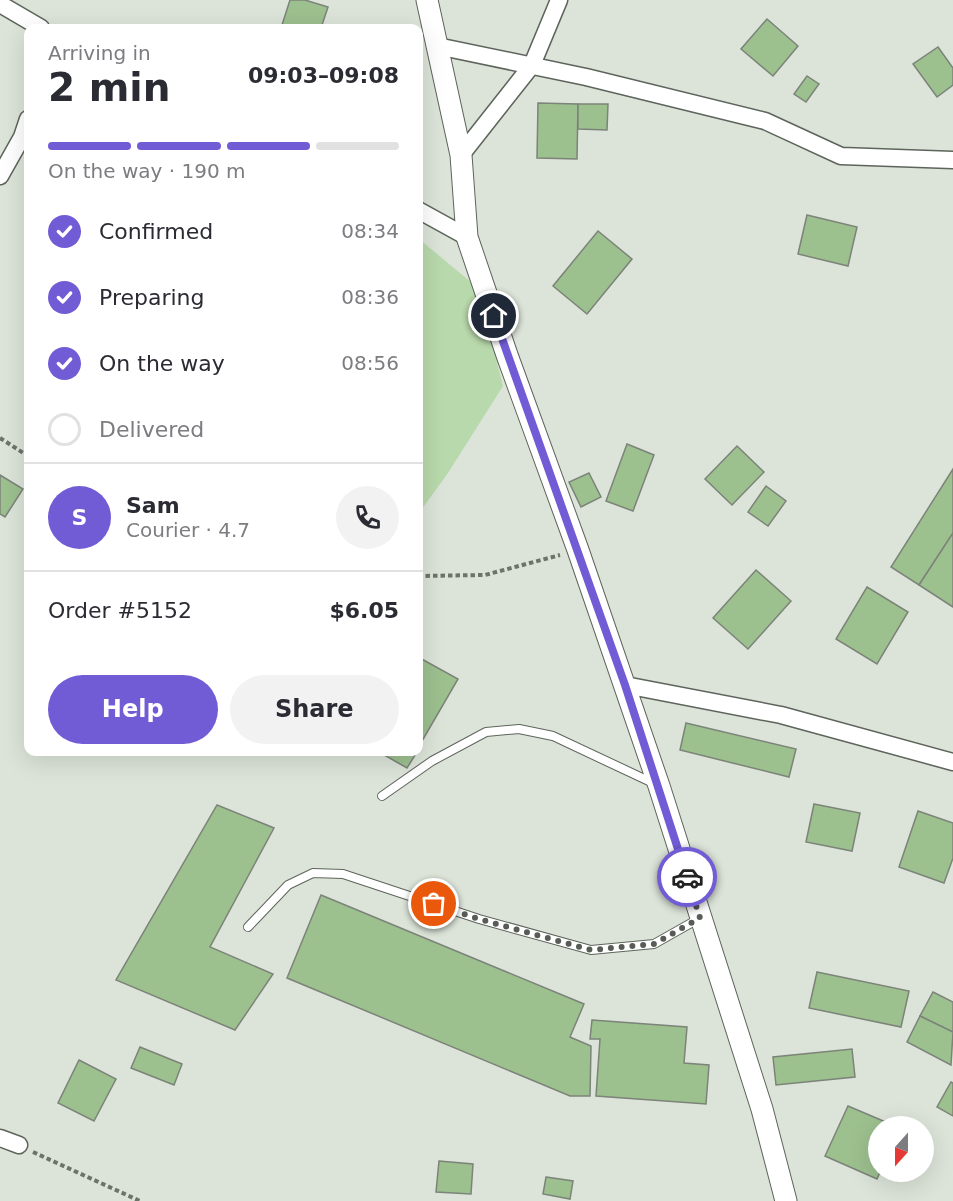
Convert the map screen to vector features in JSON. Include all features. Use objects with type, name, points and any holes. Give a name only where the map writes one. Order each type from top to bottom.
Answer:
[{"type":"street","points":[[427,0],[461,155],[467,237],[659,786],[762,1109],[786,1201]]},
{"type":"street","points":[[461,155],[532,65],[559,0]]},
{"type":"street","points":[[0,4],[34,24]]},
{"type":"street","points":[[437,46],[532,65],[765,121],[841,156],[953,160]]},
{"type":"street","points":[[0,176],[24,131]]},
{"type":"street","points":[[423,213],[467,237]]},
{"type":"street","points":[[625,685],[781,715],[953,762]]},
{"type":"street","points":[[0,1138],[19,1145]]},
{"type":"lane","points":[[382,796],[432,761],[486,732],[519,729],[552,736],[625,768],[659,786]]},
{"type":"lane","points":[[248,927],[288,885],[313,873],[343,874],[479,919],[591,950],[654,944],[700,918]]},
{"type":"path","points":[[0,438],[24,453]]},
{"type":"path","points":[[423,576],[485,575],[578,550]]},
{"type":"path","points":[[19,1145],[140,1201]]},
{"type":"green space","points":[[423,242],[478,288],[503,386],[448,473],[423,507]]},
{"type":"building","points":[[290,0],[305,0],[328,7],[322,24],[282,24]]},
{"type":"building","points":[[767,19],[798,46],[773,76],[741,49]]},
{"type":"building","points":[[938,47],[953,68],[953,85],[937,97],[913,64]]},
{"type":"building","points":[[807,76],[819,84],[806,102],[794,94]]},
{"type":"building","points":[[538,103],[578,104],[577,159],[537,158]]},
{"type":"building","points":[[578,104],[608,104],[607,130],[578,129]]},
{"type":"building","points":[[807,215],[857,227],[848,266],[798,254]]},
{"type":"building","points":[[598,231],[632,259],[587,314],[553,286]]},
{"type":"building","points":[[627,444],[654,455],[633,511],[606,501]]},
{"type":"building","points":[[737,446],[764,472],[732,505],[705,479]]},
{"type":"building","points":[[953,469],[953,533],[919,585],[891,567]]},
{"type":"building","points":[[589,473],[601,497],[581,507],[569,482]]},
{"type":"building","points":[[0,475],[23,489],[5,517],[0,514]]},
{"type":"building","points":[[766,486],[786,501],[768,526],[748,512]]},
{"type":"building","points":[[953,533],[953,607],[919,585]]},
{"type":"building","points":[[756,570],[791,601],[748,649],[713,618]]},
{"type":"building","points":[[867,587],[908,612],[877,664],[836,639]]},
{"type":"building","points":[[423,660],[458,679],[423,739]]},
{"type":"building","points":[[686,723],[796,749],[789,777],[680,750]]},
{"type":"building","points":[[386,756],[414,756],[407,768]]},
{"type":"building","points":[[814,804],[860,813],[852,851],[806,842]]},
{"type":"building","points":[[217,805],[274,828],[210,947],[273,974],[235,1030],[116,980]]},
{"type":"building","points":[[918,811],[953,823],[953,858],[944,883],[899,867]]},
{"type":"building","points":[[321,895],[584,1004],[570,1037],[591,1046],[590,1096],[570,1096],[287,978]]},
{"type":"building","points":[[817,972],[909,991],[901,1027],[809,1008]]},
{"type":"building","points":[[933,992],[953,1002],[953,1032],[920,1016]]},
{"type":"building","points":[[920,1016],[953,1032],[951,1065],[907,1042]]},
{"type":"building","points":[[592,1020],[687,1027],[684,1063],[709,1065],[706,1104],[596,1096],[600,1039],[590,1039]]},
{"type":"building","points":[[140,1047],[182,1064],[174,1085],[131,1068]]},
{"type":"building","points":[[852,1049],[855,1077],[776,1085],[773,1057]]},
{"type":"building","points":[[79,1060],[116,1079],[94,1121],[58,1103]]},
{"type":"building","points":[[951,1082],[953,1083],[953,1116],[937,1107]]},
{"type":"building","points":[[848,1106],[872,1116],[868,1116],[868,1175],[825,1156]]},
{"type":"building","points":[[439,1161],[473,1164],[471,1194],[436,1192]]},
{"type":"building","points":[[546,1177],[573,1181],[570,1199],[543,1194]]},
{"type":"way so far","points":[[434,904],[591,950],[654,944],[700,918],[687,877]]},
{"type":"route","points":[[494,316],[625,685],[687,877]]}]
